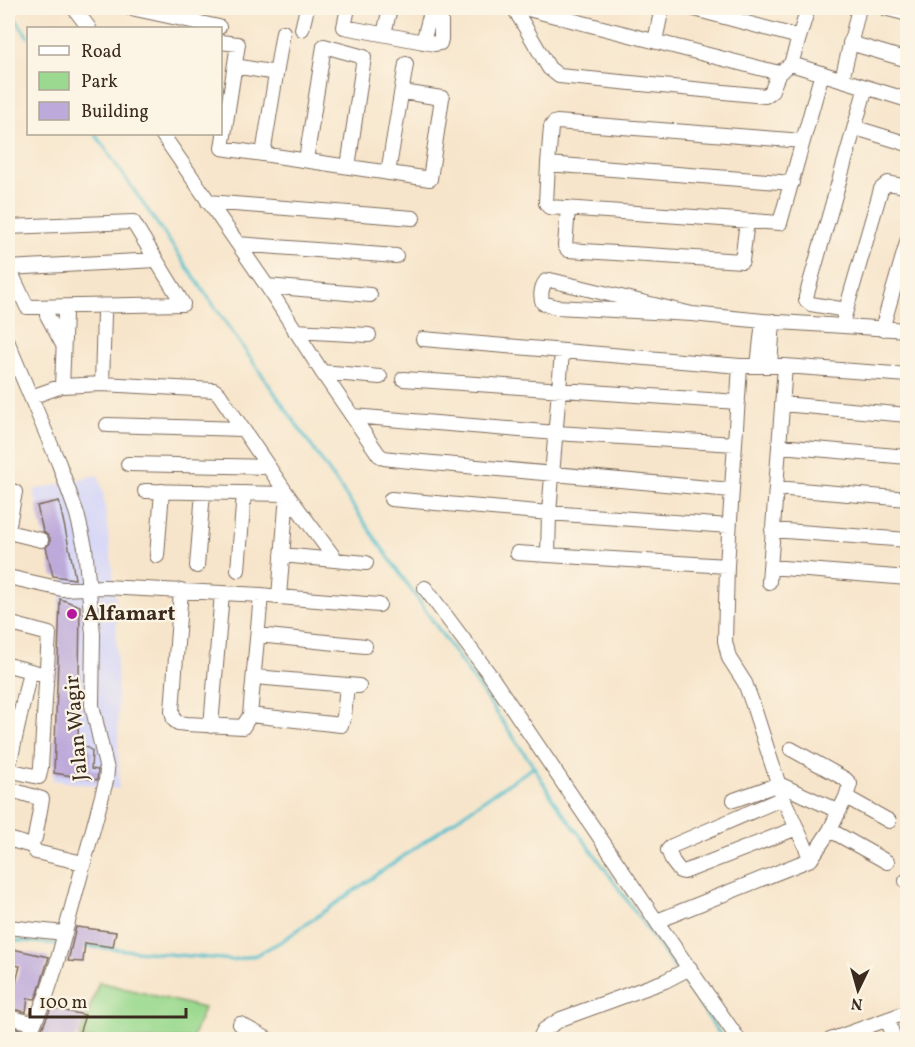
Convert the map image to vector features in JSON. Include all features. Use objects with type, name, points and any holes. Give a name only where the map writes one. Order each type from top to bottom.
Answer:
[{"type":"street","points":[[131,8],[219,27]]},
{"type":"street","points":[[302,29],[307,8]]},
{"type":"street","points":[[348,8],[342,33],[384,34],[435,44],[441,41],[441,8]]},
{"type":"street","points":[[384,34],[390,8]]},
{"type":"street","points":[[423,42],[432,8]]},
{"type":"street","points":[[514,8],[554,74],[563,77],[765,96],[771,92],[785,69],[799,37],[808,8]]},
{"type":"street","points":[[524,8],[655,41],[785,69],[822,73],[908,100]]},
{"type":"street","points":[[655,41],[662,8]]},
{"type":"street","points":[[691,8],[799,37]]},
{"type":"street","points":[[842,80],[859,8]]},
{"type":"street","points":[[884,8],[908,15]]},
{"type":"street","points":[[77,9],[88,27]]},
{"type":"street","points":[[263,154],[283,32]]},
{"type":"street","points":[[222,42],[238,44],[222,148],[430,179],[442,98],[402,92]]},
{"type":"street","points":[[850,43],[908,60]]},
{"type":"street","points":[[306,160],[324,46],[364,57],[348,167]]},
{"type":"street","points":[[388,173],[406,64]]},
{"type":"street","points":[[235,66],[276,73]]},
{"type":"street","points":[[803,141],[557,122],[551,127],[546,203],[549,207],[780,223],[792,183],[822,73]]},
{"type":"street","points":[[846,310],[811,304],[806,297],[866,87]]},
{"type":"street","points":[[856,128],[908,144]]},
{"type":"street","points":[[163,135],[267,286],[376,451],[384,458],[731,490]]},
{"type":"street","points":[[548,164],[792,183]]},
{"type":"street","points":[[842,324],[881,189],[888,183],[908,187]]},
{"type":"street","points":[[208,202],[413,218]]},
{"type":"street","points":[[568,208],[565,248],[579,251],[742,261],[747,221]]},
{"type":"street","points":[[8,227],[133,222],[183,304],[27,307],[8,267],[156,260]]},
{"type":"street","points":[[882,329],[908,239]]},
{"type":"street","points":[[238,244],[396,256]]},
{"type":"street","points":[[692,314],[550,280],[546,281],[542,290],[541,299],[547,306],[908,330]]},
{"type":"street","points":[[267,286],[370,295]]},
{"type":"street","points":[[62,386],[65,314]]},
{"type":"street","points":[[102,384],[105,314]]},
{"type":"street","points":[[47,315],[64,347]]},
{"type":"street","points":[[764,366],[768,321]]},
{"type":"street","points":[[295,331],[369,335]]},
{"type":"street","points":[[423,339],[740,366],[785,366],[908,375]]},
{"type":"street","name":"Jalan Wagir","points":[[8,343],[59,464],[77,514],[85,547],[93,634],[92,705],[107,770],[106,781],[59,953],[46,996],[27,1040]]},
{"type":"street","points":[[548,555],[549,513],[562,352]]},
{"type":"street","points":[[740,366],[729,526],[725,641],[729,658],[744,683],[753,705],[783,798],[811,860]]},
{"type":"street","points":[[769,582],[785,366]]},
{"type":"street","points":[[322,372],[380,377]]},
{"type":"street","points":[[404,379],[738,402]]},
{"type":"street","points":[[31,397],[62,386],[102,384],[214,390],[336,560]]},
{"type":"street","points":[[782,404],[908,415]]},
{"type":"street","points":[[353,416],[735,444]]},
{"type":"street","points":[[107,425],[243,429]]},
{"type":"street","points":[[780,446],[908,457]]},
{"type":"street","points":[[128,464],[268,467]]},
{"type":"street","points":[[776,488],[908,499]]},
{"type":"street","points":[[8,490],[15,492],[8,531],[41,540]]},
{"type":"street","points":[[145,491],[287,494]]},
{"type":"street","points":[[157,556],[162,491]]},
{"type":"street","points":[[197,566],[203,492]]},
{"type":"street","points":[[238,570],[244,493]]},
{"type":"street","points":[[279,597],[287,494]]},
{"type":"street","points":[[391,499],[729,526]]},
{"type":"street","points":[[772,531],[908,540]]},
{"type":"street","points":[[517,553],[727,566]]},
{"type":"street","points":[[282,555],[366,563]]},
{"type":"street","points":[[770,567],[908,578]]},
{"type":"street","points":[[8,577],[62,589],[105,587],[222,592],[379,605]]},
{"type":"street","points":[[425,588],[490,675],[688,969],[739,1040]]},
{"type":"street","points":[[181,590],[172,717],[178,723],[211,726],[243,727],[250,715],[261,595]]},
{"type":"street","points":[[211,726],[222,592]]},
{"type":"street","points":[[8,623],[49,634],[39,777],[8,770],[30,671]]},
{"type":"street","points":[[258,635],[364,646]]},
{"type":"street","points":[[8,665],[47,675]]},
{"type":"street","points":[[250,715],[341,725],[353,686],[255,676]]},
{"type":"street","points":[[657,921],[811,860],[830,830],[850,787],[849,782],[791,749]]},
{"type":"street","points":[[734,800],[779,784],[838,811]]},
{"type":"street","points":[[8,789],[42,799],[35,845],[29,854],[8,848]]},
{"type":"street","points":[[846,797],[889,821]]},
{"type":"street","points":[[783,798],[672,846],[668,850],[673,862],[680,871],[684,872],[797,828]]},
{"type":"street","points":[[830,830],[887,862]]},
{"type":"street","points":[[8,839],[35,845],[83,863]]},
{"type":"street","points":[[8,927],[64,935]]},
{"type":"street","points":[[540,1040],[544,1030],[561,1019],[688,969]]},
{"type":"street","points":[[830,1040],[859,1035],[888,1019],[908,1012]]},
{"type":"street","points":[[8,1017],[33,1023]]},
{"type":"street","points":[[888,1019],[894,1040]]},
{"type":"street","points":[[240,1024],[269,1040]]},
{"type":"shaded area","points":[[98,475],[103,492],[116,598],[119,789],[53,780],[60,599],[64,578],[53,576],[34,490]]},
{"type":"green space","points":[[99,982],[204,1008],[192,1039],[79,1039]]},
{"type":"building","points":[[59,501],[75,579],[53,576],[46,547],[50,543],[50,538],[43,531],[37,506]]},
{"type":"building","points":[[60,599],[80,606],[78,747],[85,746],[92,751],[91,769],[98,770],[97,780],[54,773]]},
{"type":"building","points":[[76,927],[116,932],[113,947],[85,943],[83,962],[68,961]]},
{"type":"building","points":[[8,948],[49,957],[38,993],[35,999],[28,998],[26,1012],[8,1008],[8,981],[16,982],[20,966],[8,964]]},
{"type":"building","points":[[51,1008],[85,1015],[75,1040],[37,1040]]},
{"type":"building","points":[[8,1026],[22,1030],[18,1040],[8,1040]]},
{"type":"waterway","points":[[8,8],[27,36]]},
{"type":"waterway","points":[[96,135],[534,767],[554,801],[676,970]]},
{"type":"waterway","points":[[82,946],[233,960],[256,955],[282,941],[534,767]]},
{"type":"waterway","points":[[8,940],[58,944]]},
{"type":"waterway","points":[[681,978],[724,1040]]},
{"type":"place","name":"Alfamart","points":[[72,614]]}]
